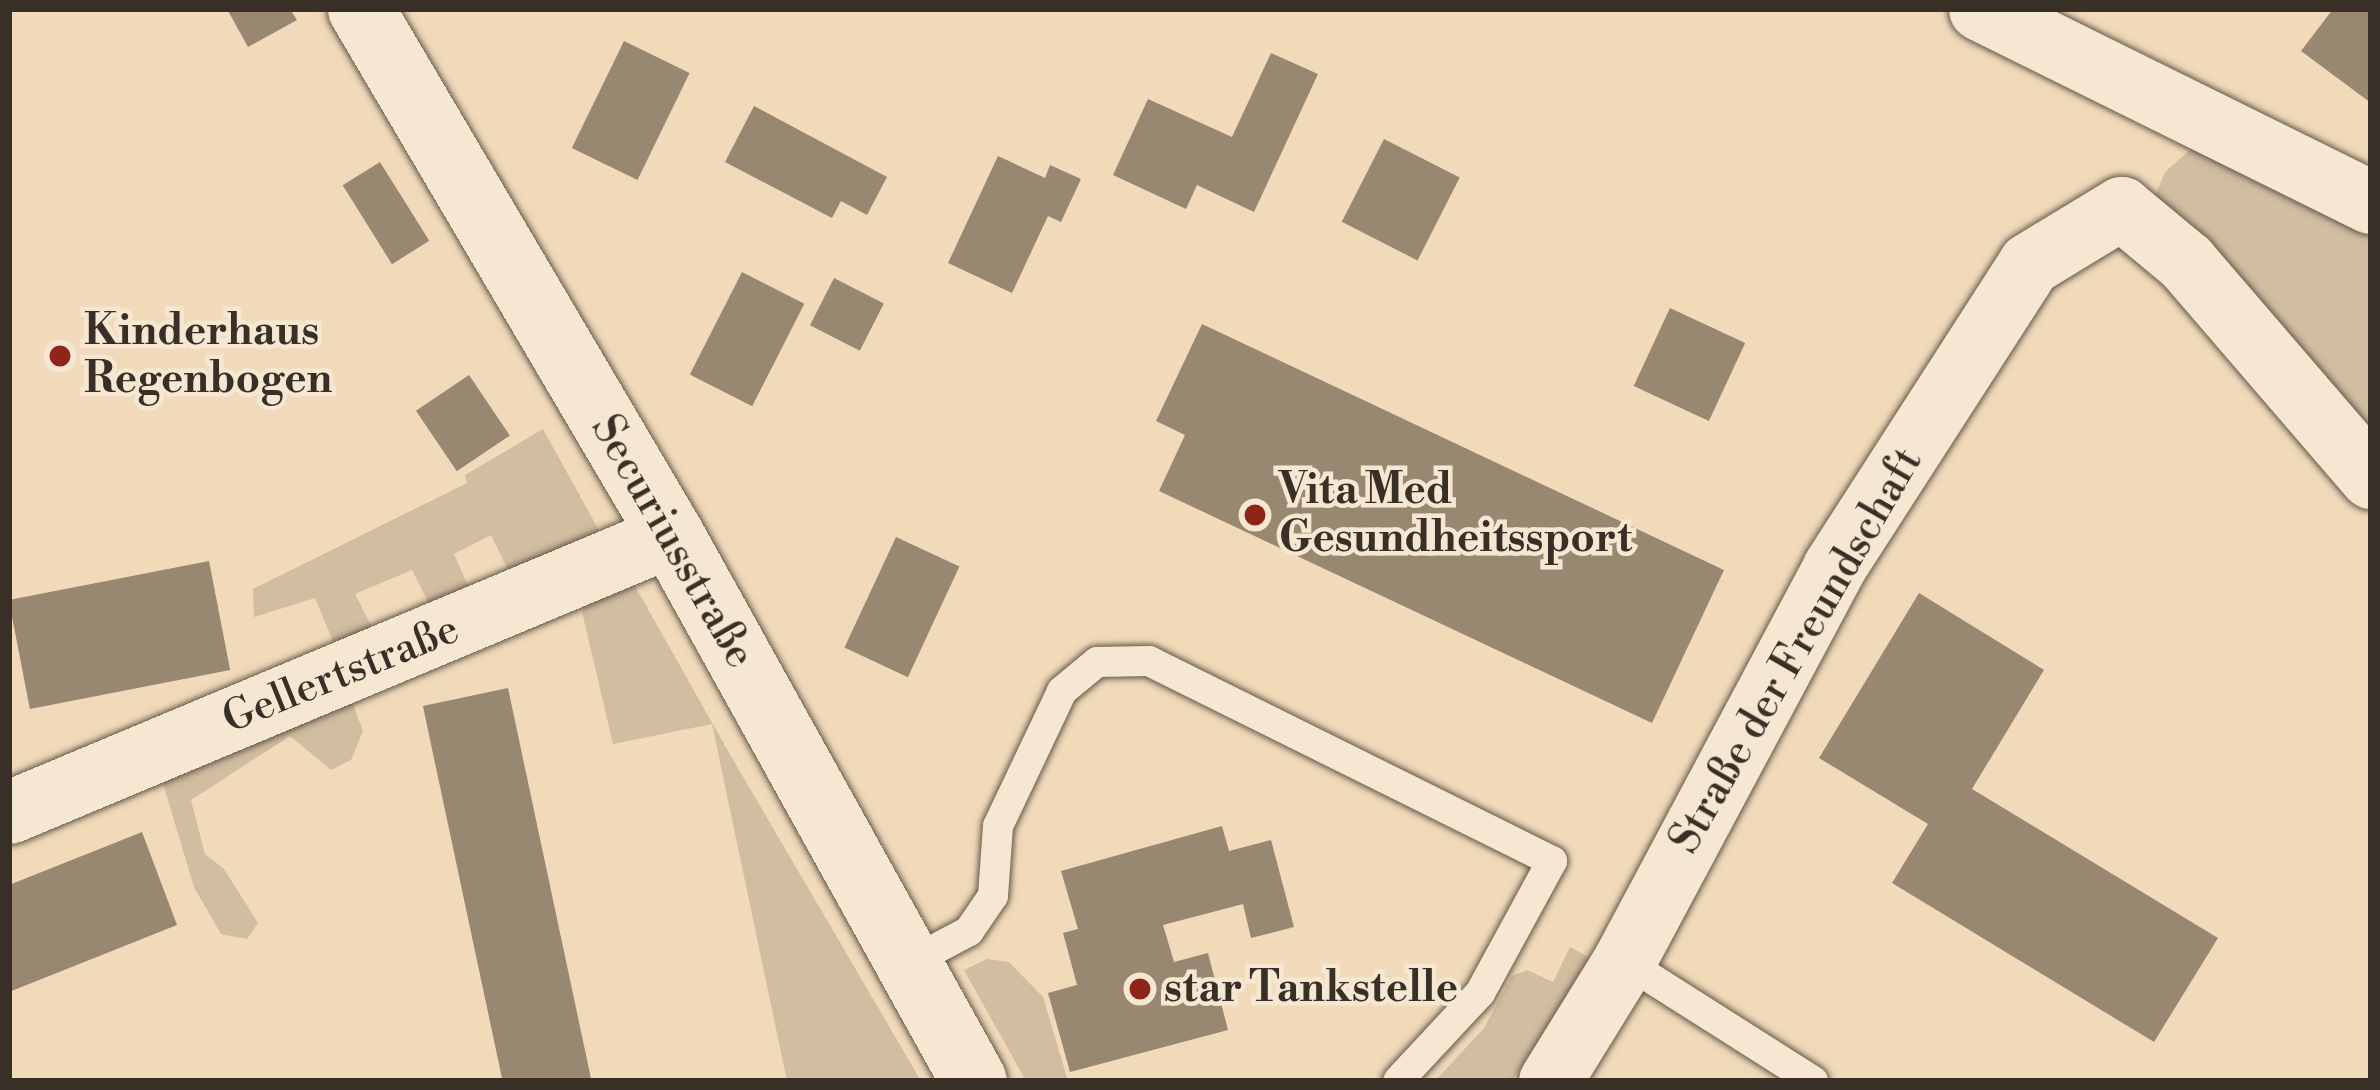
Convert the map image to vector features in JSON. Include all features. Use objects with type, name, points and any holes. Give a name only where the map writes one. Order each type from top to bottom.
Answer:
[{"type":"street","name":"Securiusstraße","points":[[361,9],[671,535],[974,1081]]},
{"type":"street","points":[[1980,9],[2371,202]]},
{"type":"street","name":"Straße der Freundschaft","points":[[1550,1081],[1624,962],[1834,567],[2029,265],[2121,208],[2186,262],[2371,477]]},
{"type":"street","name":"Gellertstraße","points":[[9,812],[671,535]]},
{"type":"lane","points":[[907,964],[968,931],[993,896],[998,826],[1061,691],[1097,662],[1149,661],[1552,860],[1480,994],[1398,1081]]},
{"type":"lane","points":[[1624,962],[1813,1081]]},
{"type":"shaded area","points":[[2200,141],[2371,221],[2371,450],[2155,196],[2165,172]]},
{"type":"shaded area","points":[[543,429],[601,534],[513,580],[491,535],[454,554],[472,595],[433,612],[412,570],[355,594],[377,637],[338,653],[315,598],[254,617],[253,589],[467,483],[465,475]]},
{"type":"shaded area","points":[[626,570],[921,1081],[787,1081],[712,724],[613,744],[582,612],[590,583]]},
{"type":"shaded area","points":[[349,694],[363,731],[351,760],[331,770],[290,736],[191,800],[205,854],[224,869],[258,923],[247,939],[221,934],[194,887],[161,777]]},
{"type":"shaded area","points":[[1570,947],[1592,959],[1512,1081],[1435,1081],[1484,1028],[1512,976],[1527,970],[1553,982]]},
{"type":"shaded area","points":[[987,959],[1009,962],[1043,997],[1068,1081],[1026,1081],[964,970]]},
{"type":"building","points":[[227,9],[290,9],[297,20],[248,47]]},
{"type":"building","points":[[2333,9],[2371,9],[2371,103],[2301,51]]},
{"type":"building","points":[[624,41],[690,73],[637,180],[572,148]]},
{"type":"building","points":[[1271,53],[1318,74],[1254,212],[1197,185],[1186,209],[1113,175],[1148,99],[1232,137]]},
{"type":"building","points":[[754,106],[887,177],[867,215],[841,201],[832,218],[725,162]]},
{"type":"building","points":[[1384,139],[1460,178],[1418,260],[1342,222]]},
{"type":"building","points":[[998,156],[1045,178],[1050,165],[1081,179],[1061,222],[1048,216],[1012,293],[948,263]]},
{"type":"building","points":[[380,162],[429,241],[392,264],[343,185]]},
{"type":"building","points":[[742,272],[804,304],[752,406],[690,374]]},
{"type":"building","points":[[834,278],[884,303],[860,351],[810,325]]},
{"type":"building","points":[[1670,308],[1745,343],[1709,421],[1634,386]]},
{"type":"building","points":[[1202,324],[1724,570],[1652,723],[1159,491],[1185,435],[1156,421]]},
{"type":"building","points":[[469,375],[510,436],[457,471],[416,411]]},
{"type":"building","points":[[896,537],[959,567],[908,677],[844,648]]},
{"type":"building","points":[[209,561],[230,670],[30,709],[9,600]]},
{"type":"building","points":[[1919,593],[2044,670],[1972,789],[2218,938],[2154,1042],[1892,883],[1928,824],[1819,758]]},
{"type":"building","points":[[508,688],[592,1081],[503,1081],[423,706]]},
{"type":"building","points":[[1222,826],[1229,851],[1271,840],[1294,927],[1251,938],[1243,904],[1163,925],[1174,962],[1208,953],[1228,1030],[1070,1072],[1048,993],[1077,985],[1063,933],[1078,929],[1061,871]]},
{"type":"building","points":[[142,832],[177,925],[9,992],[9,885]]},
{"type":"place","name":"Kinderhaus Regenbogen","points":[[60,356]]},
{"type":"place","name":"Vita Med Gesundheitssport","points":[[1255,515]]},
{"type":"place","name":"star Tankstelle","points":[[1140,989]]}]
